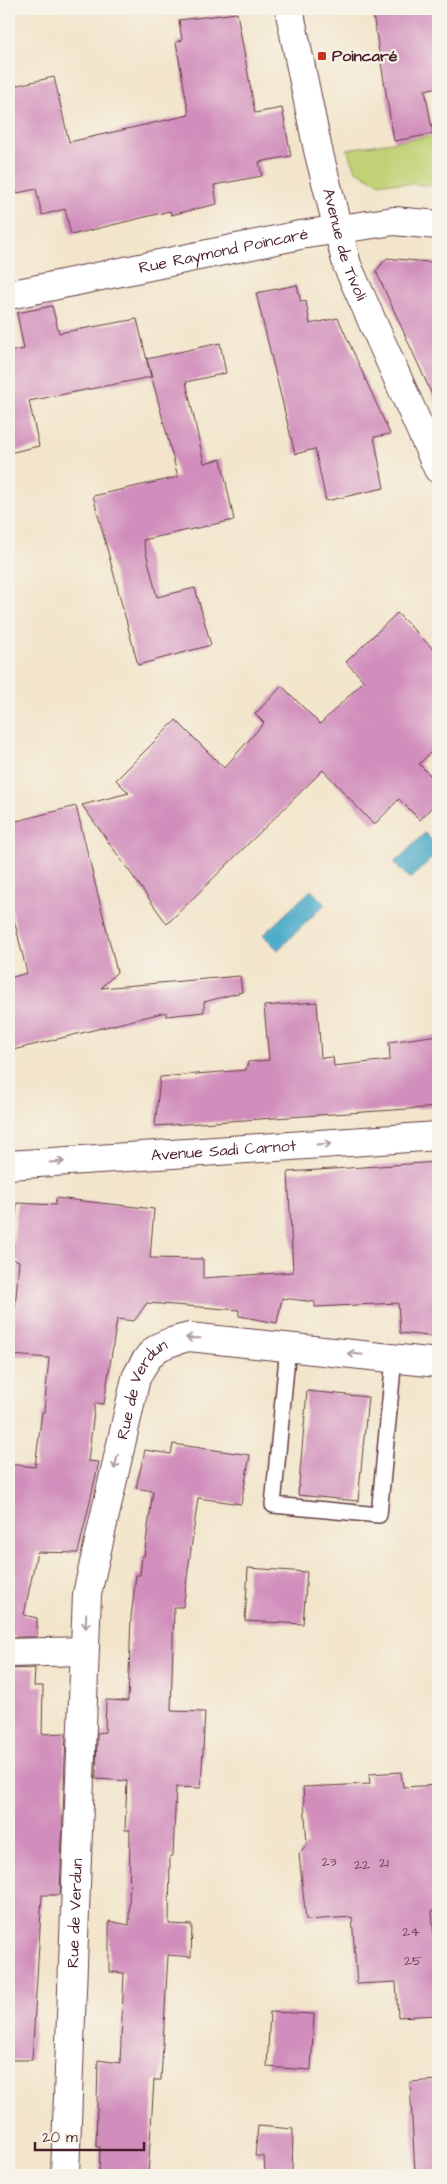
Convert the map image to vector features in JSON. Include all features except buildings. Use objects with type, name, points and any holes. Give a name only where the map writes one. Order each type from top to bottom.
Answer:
[{"type":"street","name":"Avenue de Tivoli","points":[[289,9],[337,230],[347,265],[438,468]]},
{"type":"street","name":"Rue Raymond Poincaré","points":[[9,295],[290,237],[394,221],[438,225]]},
{"type":"street","name":"Avenue Sadi Carnot","points":[[9,1165],[438,1136]]},
{"type":"street","name":"Rue de Verdun","points":[[65,2175],[87,1594],[136,1378],[148,1355],[165,1343],[189,1337],[438,1363]]},
{"type":"street","points":[[9,1653],[84,1651]]},
{"type":"lane","points":[[288,1347],[273,1505],[379,1515],[394,1358]]},
{"type":"green space","points":[[438,135],[438,186],[376,182],[356,170],[347,149]]},
{"type":"water","points":[[425,833],[438,846],[438,852],[410,879],[394,863]]},
{"type":"water","points":[[311,890],[325,904],[278,950],[263,935]]},
{"type":"place","name":"Poincaré","points":[[322,56]]}]
